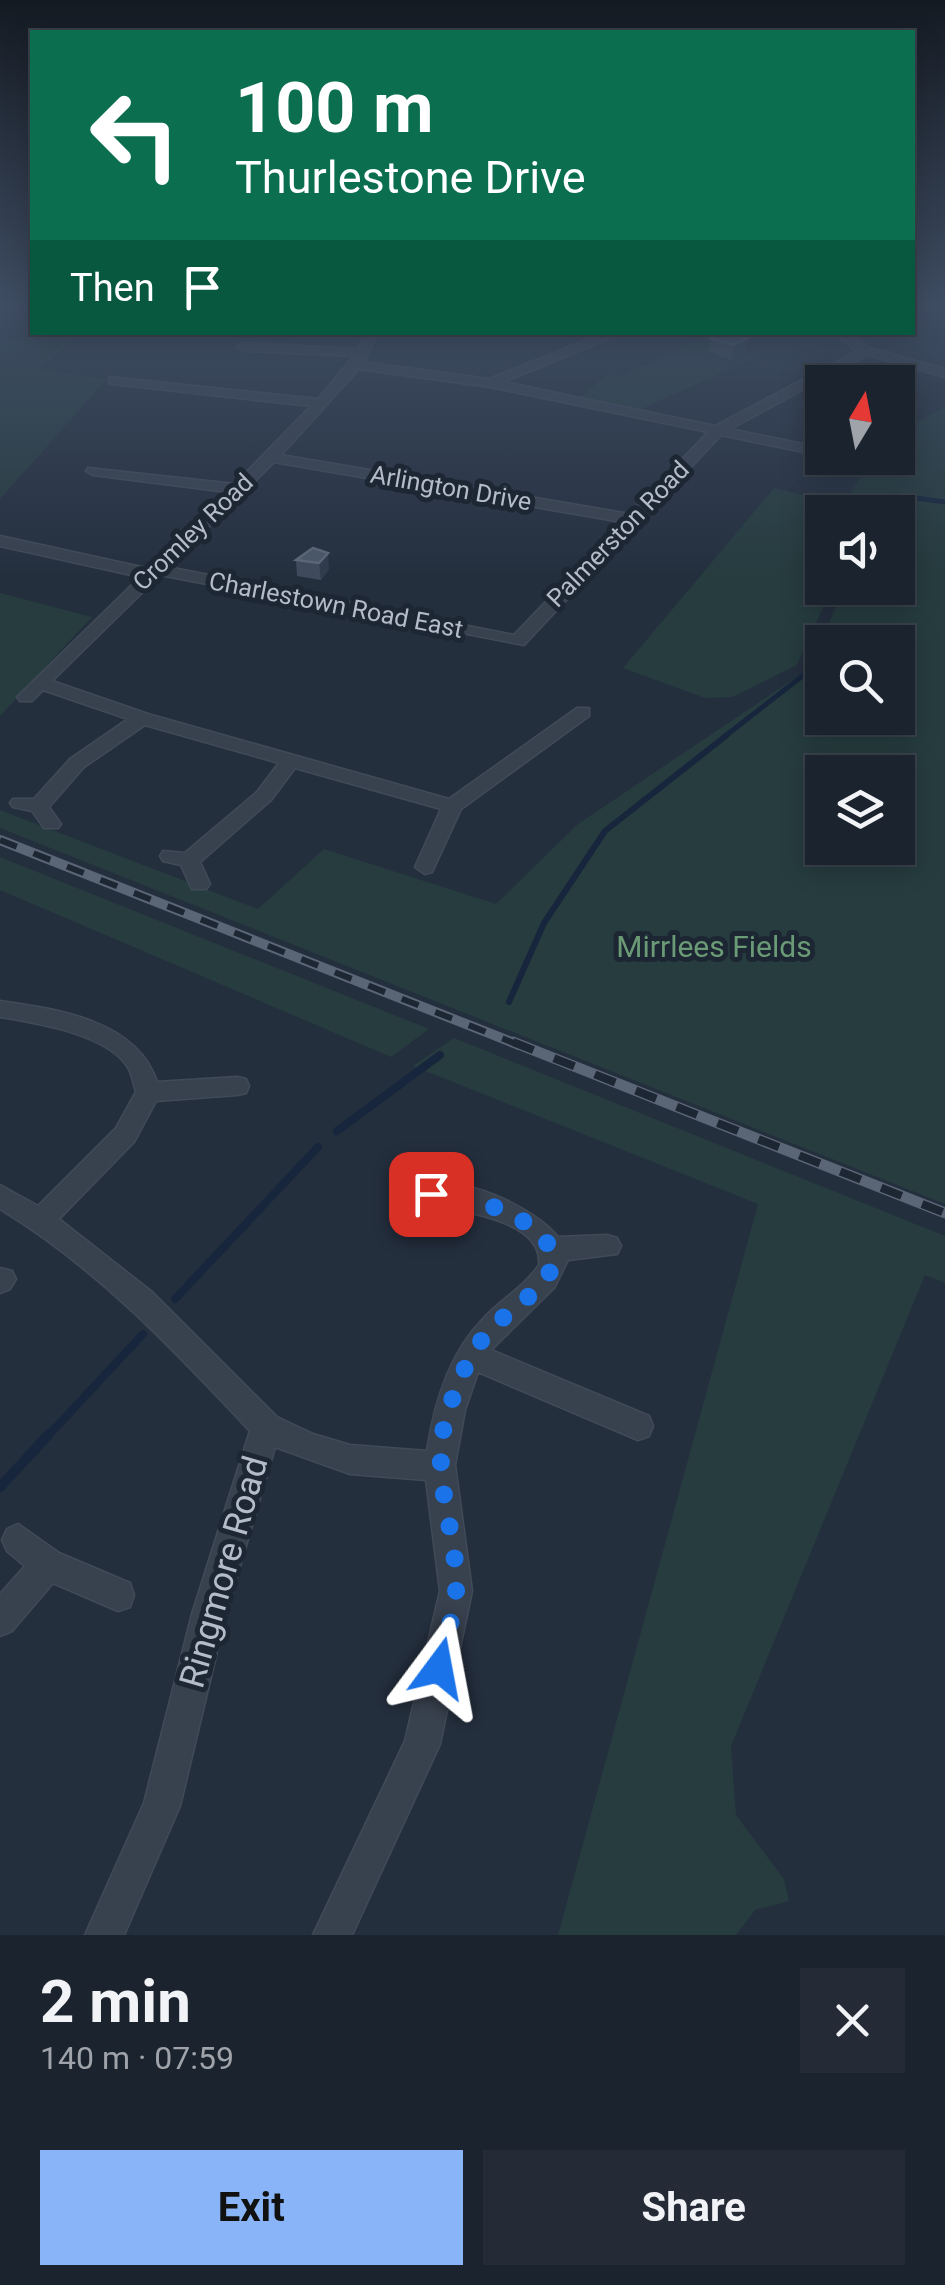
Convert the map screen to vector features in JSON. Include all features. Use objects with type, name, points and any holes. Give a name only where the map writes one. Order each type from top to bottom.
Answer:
[{"type":"street","points":[[260,396],[320,403]]},
{"type":"street","name":"Cromley Road","points":[[142,718],[33,690],[271,457],[326,396]]},
{"type":"street","points":[[556,396],[805,448]]},
{"type":"street","name":"Palmerston Road","points":[[518,641],[720,429],[781,396]]},
{"type":"street","name":"Arlington Drive","points":[[271,457],[631,519]]},
{"type":"street","points":[[93,471],[237,489]]},
{"type":"street","name":"Charlestown Road East","points":[[0,541],[518,641]]},
{"type":"street","points":[[425,868],[452,806],[582,712]]},
{"type":"street","points":[[36,811],[76,763],[142,718],[452,806]]},
{"type":"street","points":[[199,884],[180,859],[264,796],[292,759]]},
{"type":"street","points":[[0,1009],[74,1024],[108,1042],[136,1062],[148,1092],[126,1135],[42,1219]]},
{"type":"street","points":[[148,1092],[237,1086]]},
{"type":"street","points":[[332,1935],[422,1744],[456,1591],[440,1465],[445,1420],[472,1356],[490,1330],[551,1274],[552,1250],[541,1235],[487,1202],[431,1194]]},
{"type":"street","name":"Ringmore Road","points":[[0,1196],[42,1219],[144,1300],[266,1427],[208,1614],[162,1806],[104,1935]]},
{"type":"street","points":[[552,1250],[607,1246]]},
{"type":"street","points":[[472,1356],[638,1426]]},
{"type":"street","points":[[266,1427],[314,1452],[384,1468],[440,1465]]},
{"type":"street","points":[[18,1540],[48,1564],[118,1595]]},
{"type":"street","points":[[0,1618],[48,1564]]},
{"type":"green space","points":[[0,396],[92,396],[0,499]]},
{"type":"green space","points":[[581,396],[669,396],[641,409]]},
{"type":"green space","name":"Mirrlees Fields","points":[[945,406],[945,1204],[0,828],[0,810],[258,909],[324,849],[496,904],[578,824],[805,671],[805,735],[915,735],[915,625],[828,625],[837,605],[915,605],[915,495],[849,495],[863,475],[915,475],[915,424]]},
{"type":"green space","points":[[774,488],[805,495],[805,605],[824,605],[815,625],[805,625],[805,647],[797,665],[732,697],[705,698],[623,668]]},
{"type":"green space","points":[[0,593],[92,617],[0,716]]},
{"type":"green space","points":[[0,857],[429,1029],[391,1057],[0,890]]},
{"type":"green space","points":[[454,1038],[945,1236],[945,1283],[925,1275],[731,1746],[736,1815],[784,1879],[789,1901],[755,1910],[736,1935],[558,1935],[758,1204],[413,1066]]},
{"type":"building","points":[[313,548],[328,553],[319,563],[296,560]]},
{"type":"waterway","points":[[915,498],[945,502]]},
{"type":"waterway","points":[[724,737],[805,674]]},
{"type":"waterway","points":[[509,1002],[544,923],[605,831],[727,735]]},
{"type":"waterway","points":[[337,1131],[440,1055]]},
{"type":"waterway","points":[[175,1299],[318,1147]]},
{"type":"waterway","points":[[47,1437],[143,1334]]},
{"type":"waterway","points":[[0,1487],[49,1434]]},
{"type":"railway","points":[[0,840],[519,1045]]},
{"type":"railway","points":[[513,1042],[945,1213]]},
{"type":"route","points":[[431,1194],[487,1202],[541,1235],[555,1260],[551,1274],[478,1346],[461,1376],[445,1420],[440,1465],[456,1591],[439,1668]]}]
